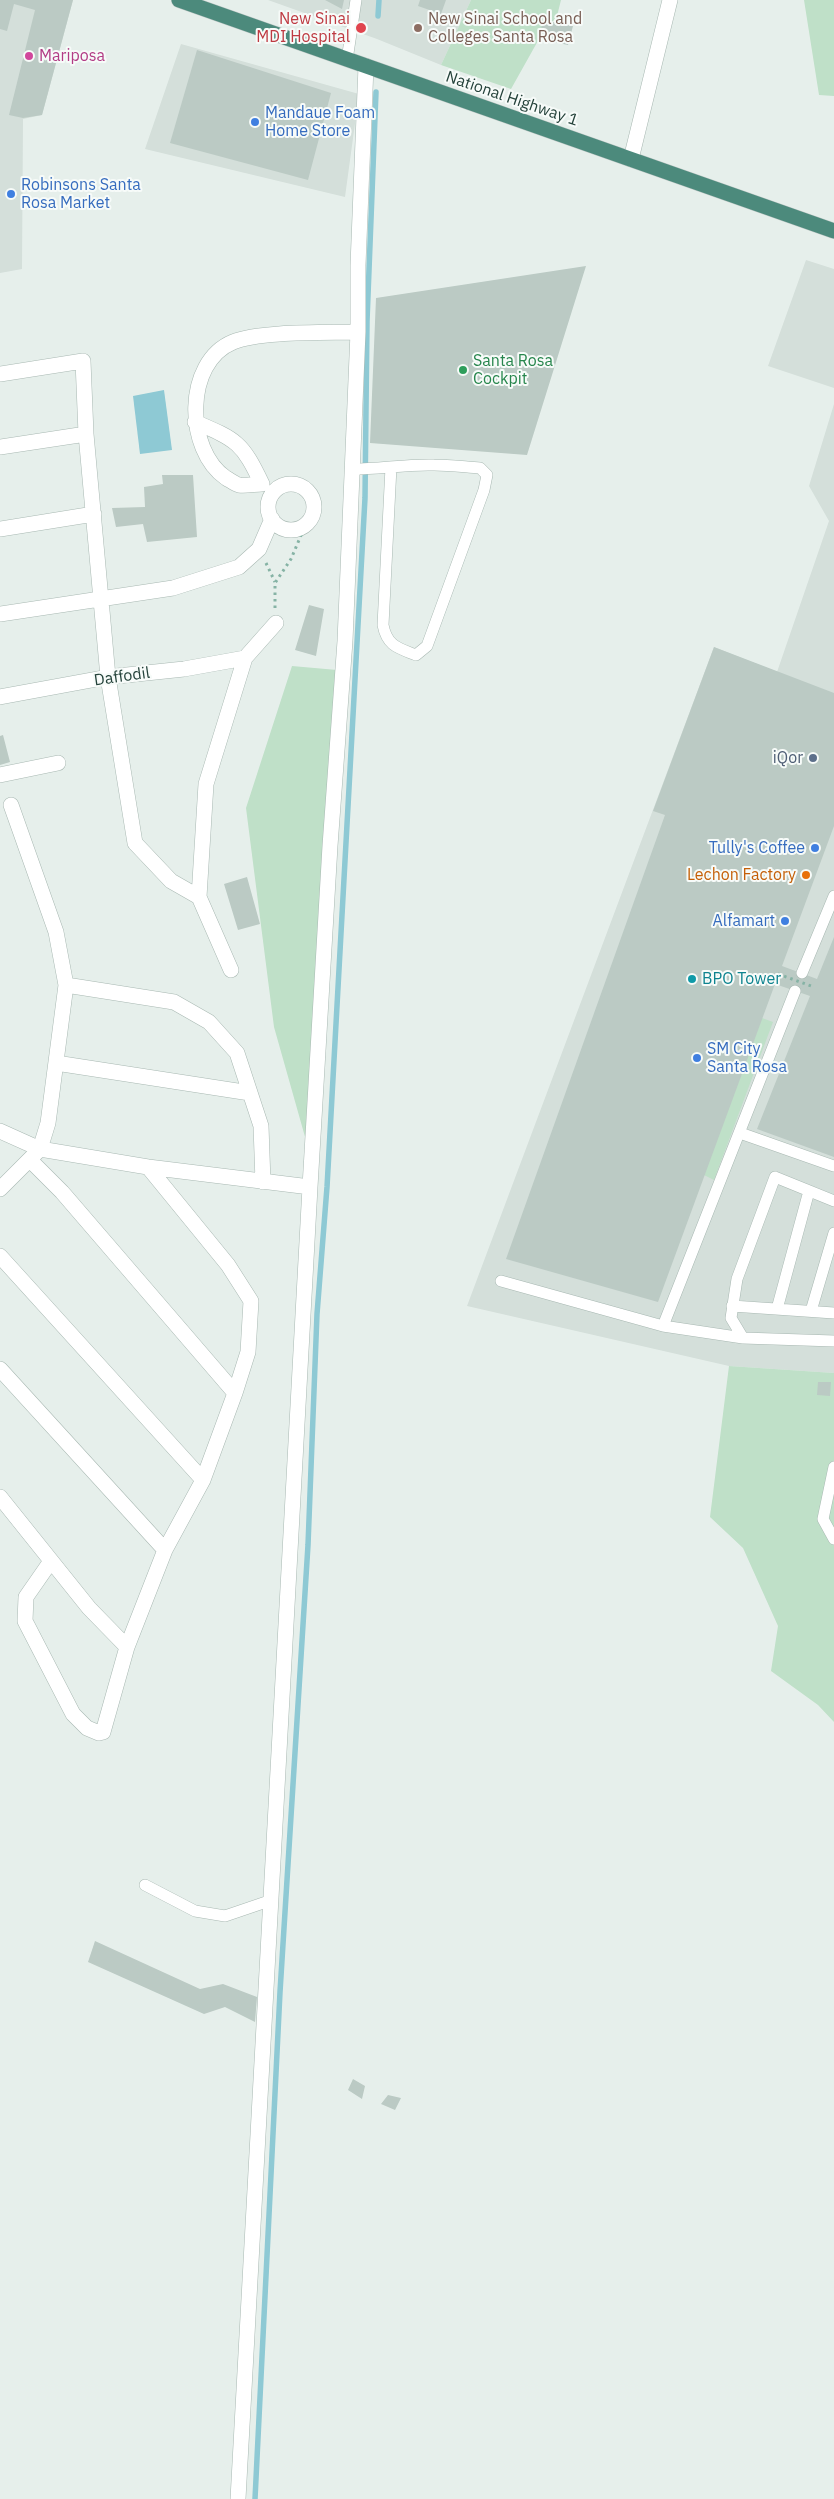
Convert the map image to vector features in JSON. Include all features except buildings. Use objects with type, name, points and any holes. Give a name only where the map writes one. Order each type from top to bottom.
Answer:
[{"type":"highway","name":"National Highway 1","points":[[178,0],[203,4],[347,60],[834,231]]},
{"type":"street","points":[[637,162],[670,0]]},
{"type":"street","points":[[238,2499],[330,846],[345,640],[362,469],[358,265],[366,66]]},
{"type":"street","points":[[272,519],[283,528],[298,529],[304,526],[313,514],[313,499],[309,492],[303,488],[288,484],[268,488],[238,485],[218,472],[203,451],[195,422],[199,382],[214,355],[233,342],[265,336],[358,332]]},
{"type":"street","points":[[0,374],[83,361],[86,434],[108,677],[135,843],[171,881],[199,897]]},
{"type":"street","points":[[0,614],[172,588],[239,567],[259,548],[272,519],[268,488],[249,456],[231,438],[195,422]]},
{"type":"street","points":[[0,447],[86,434]]},
{"type":"street","points":[[0,529],[94,514]]},
{"type":"street","points":[[231,970],[199,897],[206,784],[244,658],[276,623]]},
{"type":"street","name":"Daffodil","points":[[0,698],[108,677],[184,669],[244,658]]},
{"type":"street","points":[[0,775],[58,763]]},
{"type":"street","points":[[0,1189],[35,1155],[48,1123],[66,985],[56,932],[12,805]]},
{"type":"street","points":[[66,985],[174,1002],[209,1022],[237,1052],[261,1126],[263,1182]]},
{"type":"street","points":[[56,1062],[250,1093]]},
{"type":"street","points":[[0,1131],[35,1155],[62,1192],[236,1392]]},
{"type":"street","points":[[35,1155],[310,1187]]},
{"type":"street","points":[[51,1561],[26,1597],[24,1621],[73,1714],[87,1728],[99,1733],[102,1732],[113,1701],[127,1647],[165,1550],[203,1480],[236,1392],[248,1352],[251,1302],[228,1265],[148,1167]]},
{"type":"street","points":[[0,1256],[203,1480]]},
{"type":"street","points":[[0,1369],[165,1550]]},
{"type":"street","points":[[0,1497],[89,1608],[127,1647]]},
{"type":"lane","points":[[347,60],[356,0]]},
{"type":"lane","points":[[362,469],[391,466],[433,464],[480,468],[487,476],[484,490],[427,646],[416,655],[395,646],[385,638],[383,625],[391,466]]},
{"type":"lane","points":[[802,973],[834,896]]},
{"type":"lane","points":[[663,1326],[795,991]]},
{"type":"lane","points":[[740,1132],[834,1166]]},
{"type":"lane","points":[[743,1338],[732,1318],[732,1306],[737,1280],[775,1177],[834,1200]]},
{"type":"lane","points":[[777,1309],[809,1191]]},
{"type":"lane","points":[[811,1312],[834,1233]]},
{"type":"lane","points":[[501,1281],[663,1326],[743,1338],[834,1341]]},
{"type":"lane","points":[[732,1306],[834,1313]]},
{"type":"lane","points":[[834,1466],[823,1519],[834,1539]]},
{"type":"lane","points":[[145,1885],[195,1911],[225,1916],[272,1900]]},
{"type":"path","points":[[276,623],[275,583],[291,559],[304,526]]},
{"type":"path","points":[[778,974],[814,987]]},
{"type":"shaded area","name":"Mariposa","points":[[0,0],[73,0],[42,115],[23,119],[22,269],[0,273]]},
{"type":"shaded area","name":"New Sinai School and Colleges Santa Rosa","points":[[268,0],[471,0],[441,65],[377,39]]},
{"type":"shaded area","name":"Mandaue Foam Home Store","points":[[181,44],[359,94],[345,197],[145,149]]},
{"type":"shaded area","points":[[806,260],[834,269],[834,388],[768,366]]},
{"type":"shaded area","name":"SM City Santa Rosa","points":[[834,404],[834,1373],[729,1366],[467,1306],[714,647],[777,672],[829,521],[809,486]]},
{"type":"green space","points":[[471,0],[561,0],[557,16],[539,39],[511,89],[441,65]]},
{"type":"green space","points":[[804,0],[834,0],[834,96],[819,95]]},
{"type":"green space","points":[[292,666],[337,670],[309,1151],[274,1027],[246,808]]},
{"type":"green space","points":[[762,1018],[773,1022],[714,1180],[704,1175]]},
{"type":"green space","points":[[729,1366],[834,1373],[834,1722],[818,1705],[771,1671],[778,1626],[743,1548],[710,1517]]},
{"type":"water","points":[[164,390],[172,450],[140,454],[133,396]]},
{"type":"waterway","points":[[378,16],[379,0]]},
{"type":"waterway","points":[[255,2499],[280,1992],[308,1545],[317,1314],[327,1187],[365,498],[367,321],[376,92]]},
{"type":"place","name":"New Sinai MDI Hospital","points":[[361,28]]},
{"type":"place","name":"New Sinai School and Colleges Santa Rosa","points":[[418,28]]},
{"type":"place","name":"Mariposa","points":[[29,56]]},
{"type":"place","name":"Mandaue Foam Home Store","points":[[255,122]]},
{"type":"place","name":"Robinsons Santa Rosa Market","points":[[11,194]]},
{"type":"place","name":"Santa Rosa Cockpit","points":[[463,370]]},
{"type":"place","name":"iQor","points":[[813,758]]},
{"type":"place","name":"Tully's Coffee","points":[[815,848]]},
{"type":"place","name":"Lechon Factory","points":[[806,875]]},
{"type":"place","name":"Alfamart","points":[[785,921]]},
{"type":"place","name":"BPO Tower","points":[[692,979]]},
{"type":"place","name":"SM City Santa Rosa","points":[[697,1058]]}]
